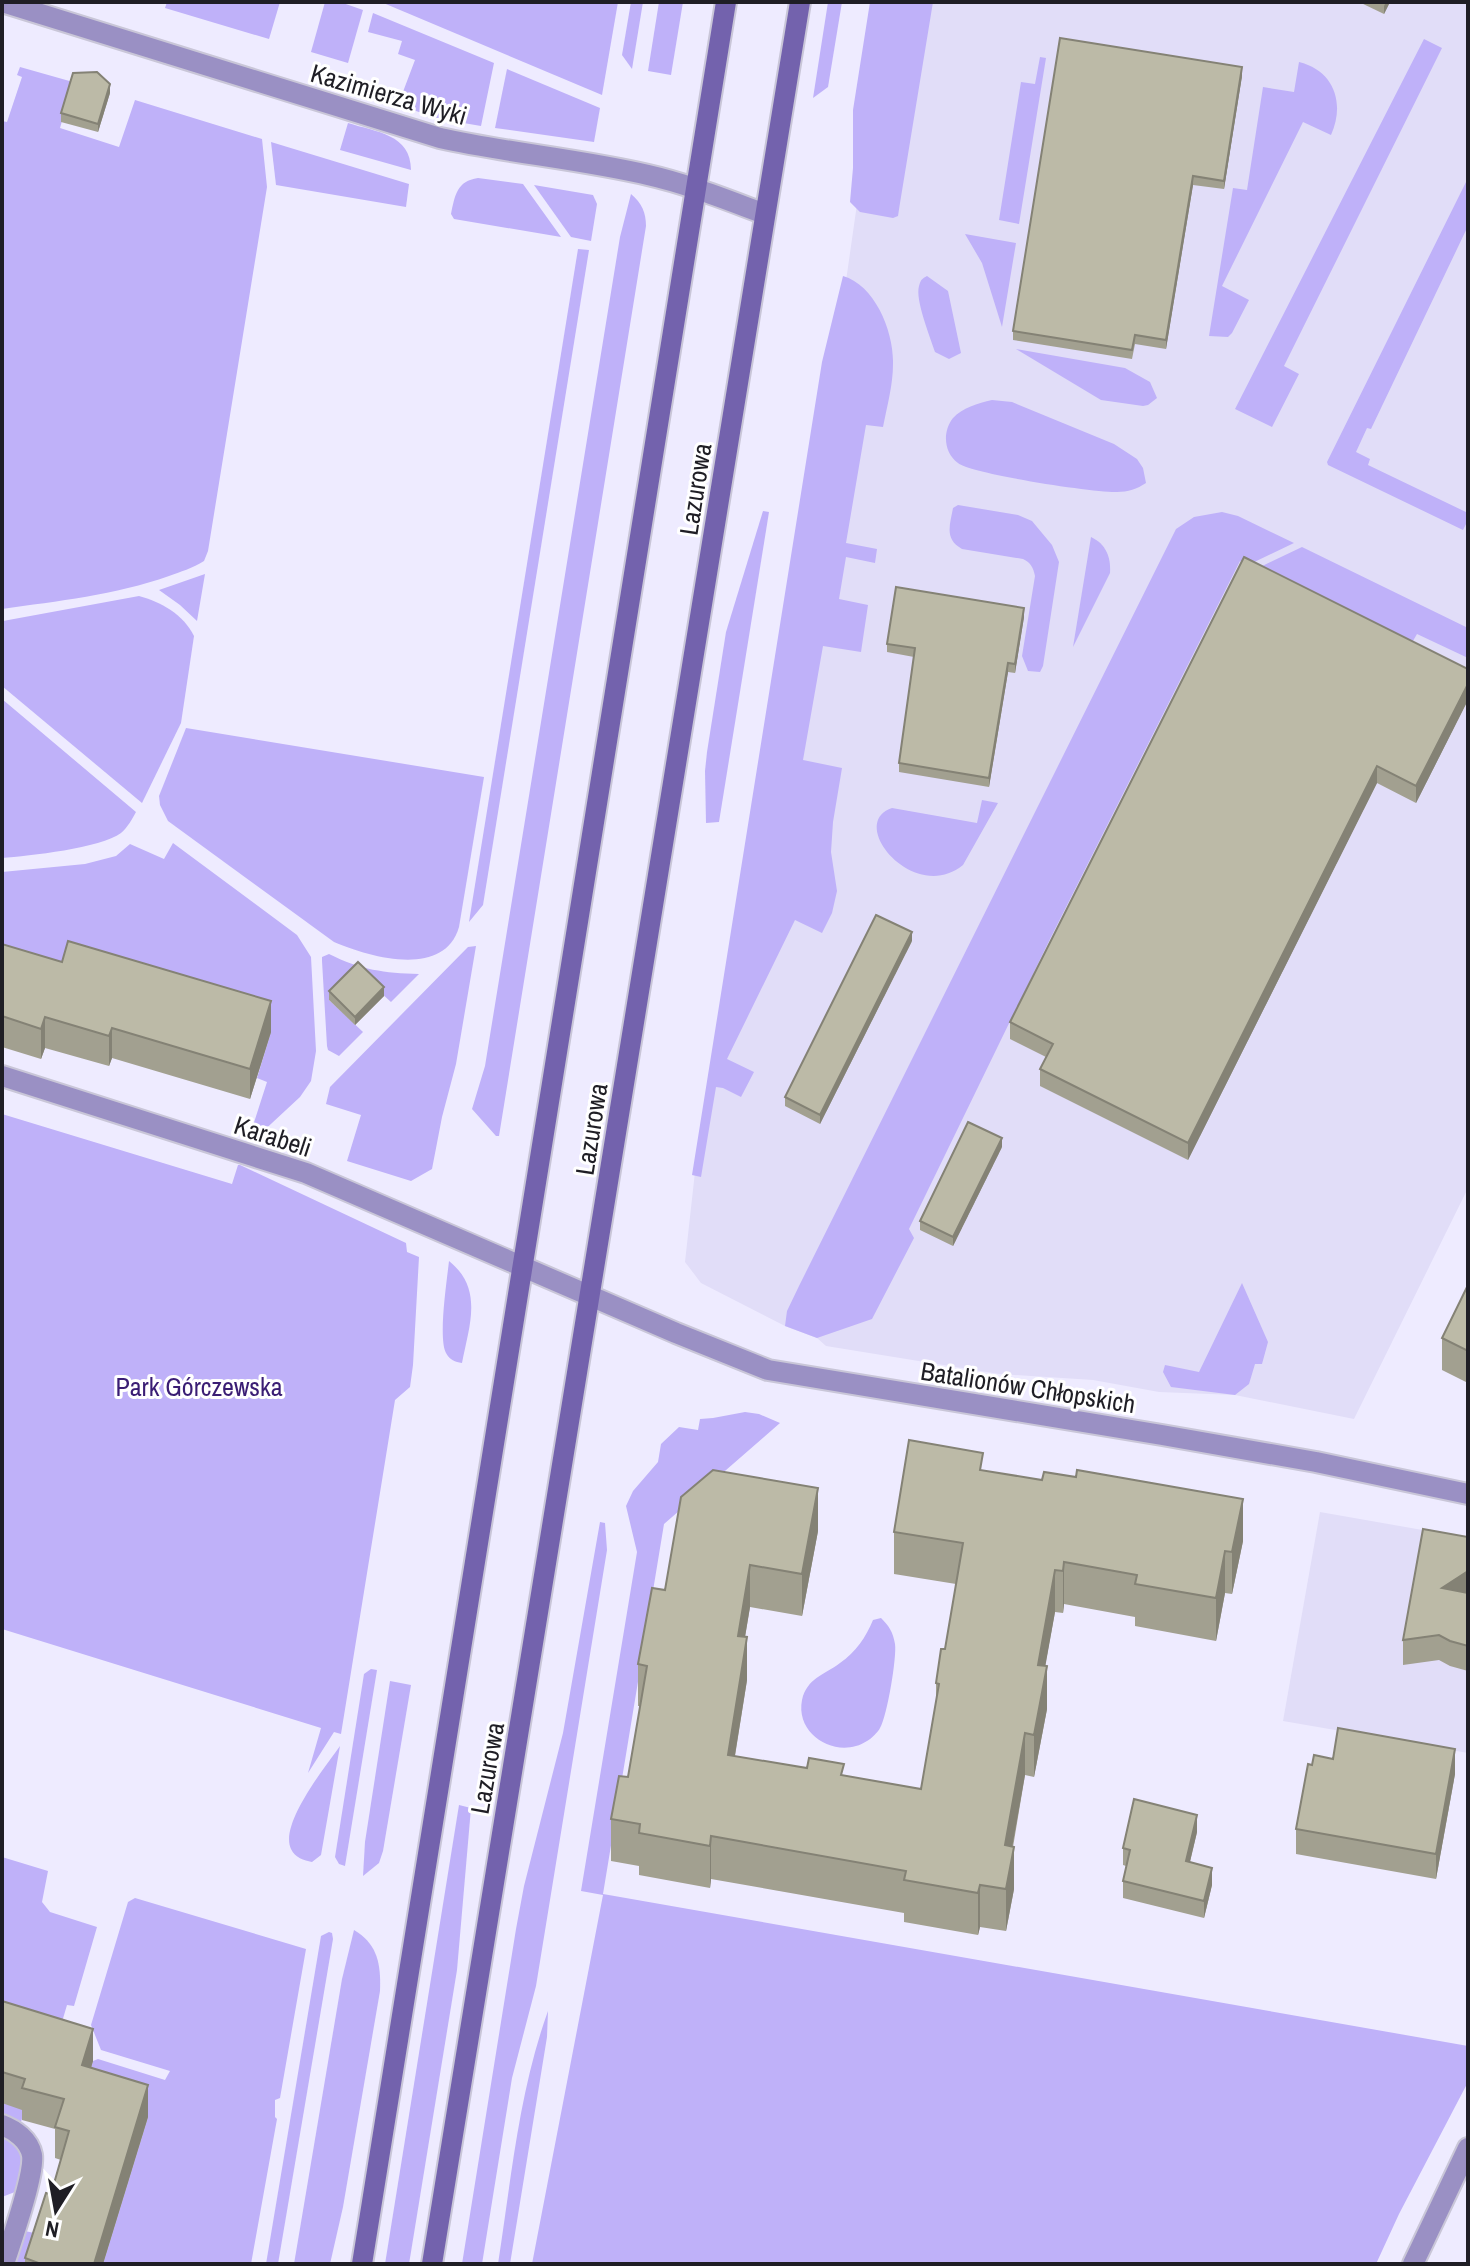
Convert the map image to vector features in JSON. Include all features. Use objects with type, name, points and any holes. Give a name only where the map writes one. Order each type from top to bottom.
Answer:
[{"type":"main road","name":"Lazurowa","points":[[362,2264],[726,2]]},
{"type":"main road","name":"Lazurowa","points":[[432,2264],[800,2]]},
{"type":"street","name":"Kazimierza Wyki","points":[[2,2],[440,138],[483,148],[625,170],[695,188],[765,214]]},
{"type":"street","name":"Karabeli","points":[[2,1076],[306,1173],[590,1296]]},
{"type":"street","name":"Batalionów Chłopskich","points":[[590,1296],[768,1370],[1316,1462],[1468,1494]]},
{"type":"street","points":[[2,2125],[22,2136],[32,2154],[30,2175],[4,2264]]},
{"type":"street","points":[[1413,2264],[1468,2148]]},
{"type":"shaded area","points":[[874,2],[1468,2],[1468,1188],[1354,1419],[1235,1395],[1159,1392],[1093,1380],[999,1374],[826,1346],[817,1338],[785,1326],[701,1283],[685,1262],[696,1163],[847,274],[863,162]]},
{"type":"shaded area","points":[[1320,1512],[1468,1538],[1468,1753],[1283,1721]]},
{"type":"green space","points":[[167,2],[280,2],[269,39],[165,8]]},
{"type":"green space","points":[[325,2],[340,2],[363,10],[348,63],[311,52]]},
{"type":"green space","points":[[381,2],[618,2],[602,95]]},
{"type":"green space","points":[[631,2],[643,2],[632,69],[622,55]]},
{"type":"green space","points":[[659,2],[683,2],[671,75],[648,71]]},
{"type":"green space","points":[[828,2],[842,2],[828,87],[813,98]]},
{"type":"green space","points":[[870,2],[933,2],[898,216],[893,218],[860,212],[850,202],[853,110]]},
{"type":"green space","points":[[373,13],[494,63],[481,126],[440,119],[398,105],[415,60],[398,54],[402,41],[368,32]]},
{"type":"green space","points":[[1424,39],[1442,48],[1284,366],[1299,374],[1272,427],[1235,409]]},
{"type":"green space","points":[[1040,57],[1046,58],[1019,224],[999,220],[1021,82],[1035,84]]},
{"type":"green space","points":[[1299,62],[1311,66],[1329,81],[1337,101],[1335,123],[1331,135],[1303,122],[1222,286],[1249,300],[1228,337],[1209,336],[1233,188],[1247,190],[1263,87],[1294,92]]},
{"type":"green space","points":[[20,67],[73,82],[60,128],[119,147],[135,100],[262,139],[267,187],[204,561],[178,573],[128,588],[2,609],[2,121],[7,122],[22,77],[17,75]]},
{"type":"green space","points":[[507,69],[600,108],[594,142],[495,128]]},
{"type":"green space","points":[[348,123],[390,136],[405,149],[411,170],[340,150]]},
{"type":"green space","points":[[271,142],[409,184],[406,207],[276,185]]},
{"type":"green space","points":[[478,178],[523,184],[561,237],[454,219],[451,214],[458,190],[465,182]]},
{"type":"green space","points":[[1468,178],[1468,226],[1371,429],[1367,428],[1356,452],[1370,459],[1368,465],[1468,513],[1463,530],[1327,462]]},
{"type":"green space","points":[[534,185],[593,195],[597,204],[591,241],[571,237]]},
{"type":"green space","points":[[631,194],[643,208],[646,226],[499,1136],[496,1136],[472,1109],[485,1066],[620,237]]},
{"type":"green space","points":[[965,234],[1016,243],[1002,327],[982,263]]},
{"type":"green space","points":[[578,249],[589,250],[483,905],[469,922]]},
{"type":"green space","points":[[843,276],[864,289],[880,311],[890,338],[893,364],[883,427],[866,425],[846,543],[877,549],[875,563],[846,557],[839,599],[868,605],[861,652],[823,646],[803,760],[842,768],[831,852],[837,891],[832,913],[822,933],[795,920],[727,1059],[754,1072],[741,1097],[716,1087],[701,1177],[692,1175],[822,362]]},
{"type":"green space","points":[[927,276],[948,291],[961,353],[949,359],[935,352],[921,309],[919,286]]},
{"type":"green space","points":[[1016,349],[1125,368],[1150,382],[1157,398],[1143,406],[1101,400]]},
{"type":"green space","points":[[992,400],[1012,402],[1114,444],[1137,459],[1143,468],[1146,483],[1121,492],[1085,489],[1008,477],[958,463],[947,448],[949,424],[957,414]]},
{"type":"green space","points":[[958,505],[1018,515],[1032,521],[1052,545],[1059,562],[1040,672],[1028,671],[1022,656],[1035,576],[1032,568],[1023,559],[962,549],[956,545],[950,536],[950,526],[953,508]]},
{"type":"green space","points":[[763,511],[769,512],[719,822],[706,823],[705,771],[726,632]]},
{"type":"green space","points":[[1222,512],[1238,516],[1294,543],[1248,565],[1240,561],[1051,937],[909,1229],[914,1238],[872,1319],[817,1338],[785,1326],[787,1311],[799,1286],[1176,529],[1194,517]]},
{"type":"green space","points":[[1091,537],[1106,552],[1110,573],[1073,647]]},
{"type":"green space","points":[[1302,547],[1468,628],[1468,658],[1417,634],[1410,646],[1256,569]]},
{"type":"green space","points":[[205,574],[197,621],[159,590]]},
{"type":"green space","points":[[139,596],[171,610],[184,621],[194,636],[181,723],[142,803],[2,686],[3,621]]},
{"type":"green space","points":[[2,699],[136,812],[121,833],[82,847],[2,858]]},
{"type":"green space","points":[[186,728],[484,777],[459,927],[451,943],[438,953],[422,959],[404,960],[385,958],[334,942],[168,821],[159,796]]},
{"type":"green space","points":[[982,800],[998,803],[963,865],[944,875],[925,875],[907,868],[892,857],[881,843],[877,829],[880,816],[892,808],[977,823]]},
{"type":"green space","points":[[173,843],[297,935],[311,957],[316,1051],[311,1081],[300,1097],[258,1136],[249,1138],[267,1082],[257,1078],[270,1035],[68,972],[2,975],[2,872],[85,864],[116,856],[130,844],[164,859]]},
{"type":"green space","points":[[476,946],[456,1064],[432,1169],[411,1181],[347,1161],[361,1115],[326,1104],[330,1087],[468,947]]},
{"type":"green space","points":[[329,954],[373,970],[419,974],[391,1002],[357,971],[329,1000],[363,1032],[339,1056],[328,1050],[327,1046],[322,957]]},
{"type":"green space","name":"Park Górczewska","points":[[2,1114],[232,1184],[240,1165],[406,1243],[407,1252],[419,1257],[410,1387],[395,1400],[341,1734],[334,1732],[308,1773],[321,1728],[2,1629]]},
{"type":"green space","points":[[449,1261],[460,1272],[470,1296],[470,1322],[462,1363],[449,1357],[444,1346]]},
{"type":"green space","points":[[1242,1283],[1268,1342],[1262,1364],[1255,1364],[1249,1384],[1235,1395],[1171,1387],[1163,1372],[1165,1365],[1199,1372]]},
{"type":"green space","points":[[745,1412],[780,1423],[664,1524],[603,1894],[1468,2046],[1468,2082],[1376,2264],[532,2264],[603,1895],[581,1891],[637,1552],[626,1506],[633,1491],[658,1462],[661,1444],[679,1427],[698,1430],[700,1419]]},
{"type":"green space","points":[[600,1522],[605,1523],[607,1550],[536,1986],[512,2078],[482,2264],[462,2264],[516,1929],[563,1733]]},
{"type":"green space","points":[[881,1618],[892,1633],[895,1644],[891,1687],[883,1722],[867,1741],[844,1748],[832,1746],[812,1734],[805,1724],[802,1713],[804,1693],[812,1682],[851,1654],[873,1620]]},
{"type":"green space","points":[[371,1669],[377,1670],[345,1866],[339,1864],[335,1857],[364,1674]]},
{"type":"green space","points":[[390,1681],[411,1685],[383,1851],[379,1863],[363,1876],[365,1842]]},
{"type":"green space","points":[[340,1746],[321,1855],[312,1862],[297,1857],[291,1849],[289,1838],[292,1825],[315,1781]]},
{"type":"green space","points":[[459,1805],[471,1808],[457,1970],[409,2264],[385,2264]]},
{"type":"green space","points":[[2,1857],[48,1871],[42,1902],[50,1912],[97,1927],[74,2006],[67,2005],[54,2049],[2,2033]]},
{"type":"green space","points":[[135,1898],[306,1949],[280,2098],[275,2100],[277,2119],[251,2264],[103,2264],[148,2117],[82,2097],[93,2061],[98,2059],[165,2080],[170,2071],[101,2050],[91,2025],[128,1902]]},
{"type":"green space","points":[[354,1930],[368,1942],[376,1956],[380,1991],[343,2207],[330,2264],[294,2264],[342,1979]]},
{"type":"green space","points":[[329,1932],[333,1939],[278,2264],[266,2264],[321,1936]]},
{"type":"green space","points":[[548,2011],[547,2037],[510,2264],[498,2264],[523,2104]]},
{"type":"green space","points":[[2,2098],[26,2106],[20,2125],[2,2119]]},
{"type":"green space","points":[[2,2138],[18,2147],[25,2165],[20,2190],[2,2197]]},
{"type":"green space","points":[[25,2231],[48,2236],[39,2264],[15,2264]]},
{"type":"building","points":[[1060,38],[1242,67],[1224,181],[1193,176],[1166,340],[1135,335],[1132,350],[1013,331]]},
{"type":"building","points":[[97,72],[110,84],[98,124],[61,113],[73,73]]},
{"type":"building","points":[[1244,557],[1468,669],[1468,684],[1416,786],[1377,766],[1188,1143],[1040,1069],[1053,1044],[1010,1022]]},
{"type":"building","points":[[896,587],[1024,608],[1015,664],[1008,663],[989,778],[899,763],[915,648],[887,644]]},
{"type":"building","points":[[876,915],[912,932],[820,1115],[785,1097]]},
{"type":"building","points":[[68,941],[271,1001],[250,1069],[112,1028],[109,1036],[45,1017],[41,1029],[2,1016],[2,944],[62,962]]},
{"type":"building","points":[[358,962],[384,987],[355,1017],[329,991]]},
{"type":"building","points":[[968,1122],[1002,1138],[953,1237],[920,1221]]},
{"type":"building","points":[[1468,1285],[1468,1351],[1442,1338]]},
{"type":"building","points":[[909,1440],[983,1453],[980,1470],[1042,1480],[1044,1472],[1076,1477],[1077,1470],[1243,1499],[1232,1552],[1225,1551],[1216,1598],[1135,1584],[1137,1575],[1064,1562],[1063,1571],[1055,1570],[1038,1665],[1047,1666],[1034,1735],[1025,1733],[1005,1845],[1014,1847],[1006,1889],[980,1885],[978,1893],[904,1880],[906,1871],[711,1836],[710,1846],[639,1833],[640,1824],[611,1819],[619,1776],[628,1777],[647,1666],[638,1664],[652,1588],[665,1590],[681,1497],[713,1470],[818,1488],[802,1574],[750,1565],[738,1636],[747,1637],[728,1755],[807,1768],[809,1758],[844,1764],[841,1775],[921,1789],[939,1684],[936,1683],[941,1649],[945,1649],[963,1543],[894,1532]]},
{"type":"building","points":[[1423,1529],[1468,1537],[1468,1571],[1442,1588],[1468,1593],[1468,1646],[1439,1635],[1403,1640]]},
{"type":"building","points":[[1338,1728],[1455,1749],[1436,1854],[1296,1829],[1308,1764],[1312,1765],[1314,1755],[1333,1759]]},
{"type":"building","points":[[1134,1799],[1197,1815],[1186,1861],[1212,1868],[1204,1901],[1123,1881],[1130,1850],[1123,1848]]},
{"type":"building","points":[[2,2001],[93,2029],[82,2065],[148,2085],[94,2264],[41,2264],[25,2258],[46,2193],[51,2194],[69,2131],[55,2127],[64,2099],[22,2088],[25,2079],[2,2072]]}]
